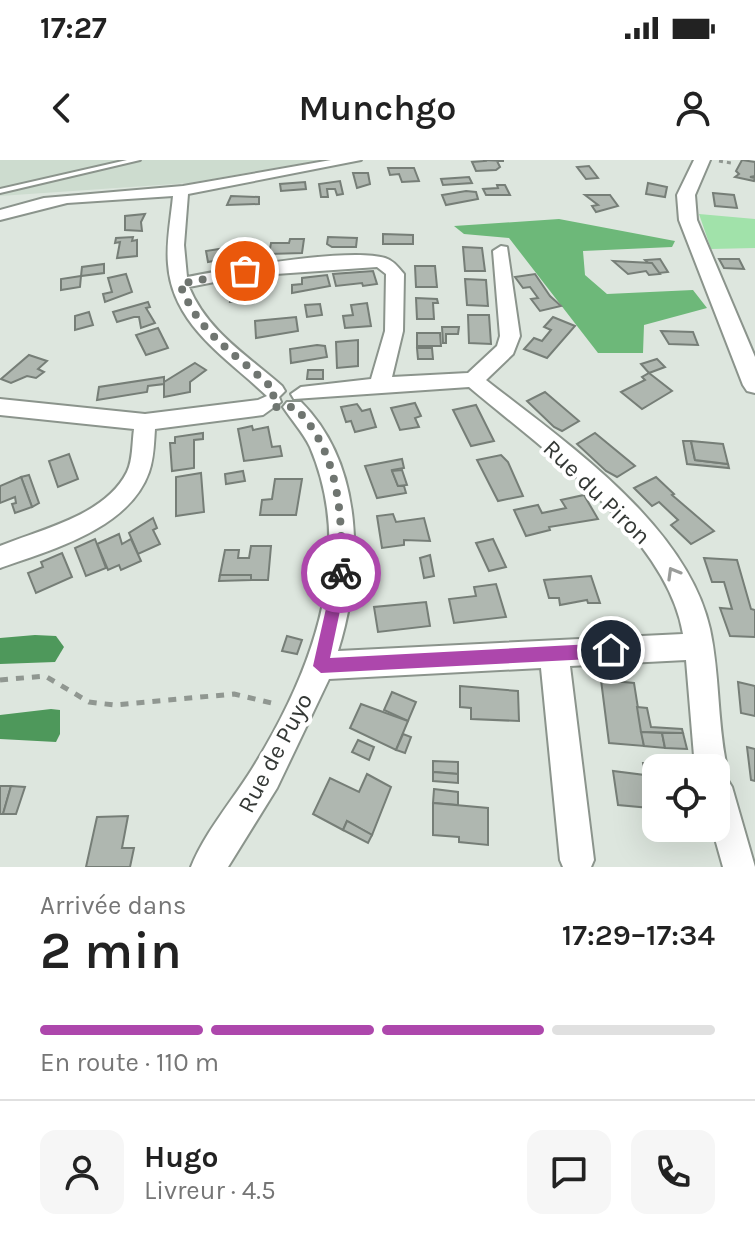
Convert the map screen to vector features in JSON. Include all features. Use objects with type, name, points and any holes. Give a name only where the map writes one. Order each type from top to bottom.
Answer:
[{"type":"street","points":[[0,215],[24,206],[181,190],[354,160]]},
{"type":"street","points":[[702,160],[686,195],[688,220],[755,385]]},
{"type":"street","name":"Rue de Puyo","points":[[181,190],[176,246],[180,284],[188,306],[208,333],[285,398],[322,448],[340,504],[341,583],[321,666],[252,801],[208,867]]},
{"type":"street","points":[[0,223],[34,210],[81,199]]},
{"type":"street","points":[[0,407],[36,408],[109,422],[145,422],[263,407],[285,398],[380,385],[473,380],[506,349],[510,336],[501,251]]},
{"type":"street","points":[[180,284],[245,271],[356,261],[383,262],[395,274],[394,331],[380,385]]},
{"type":"street","name":"Rue du Piron","points":[[473,380],[584,475],[643,532],[673,570],[692,612],[709,754]]},
{"type":"street","points":[[0,557],[101,513],[125,493],[140,462],[145,422]]},
{"type":"street","points":[[321,666],[696,646]]},
{"type":"street","points":[[554,653],[577,860]]},
{"type":"street","points":[[730,834],[740,867]]},
{"type":"lane","points":[[0,191],[136,160]]},
{"type":"path","points":[[716,160],[731,163],[732,160]]},
{"type":"path","points":[[0,680],[45,676],[89,702],[114,705],[234,694],[301,709]]},
{"type":"shaded area","points":[[0,160],[321,160],[189,183],[0,196]]},
{"type":"shaded area","points":[[699,214],[755,219],[755,248],[711,249]]},
{"type":"shaded area","points":[[559,219],[675,241],[672,247],[583,251],[585,275],[607,294],[693,290],[707,308],[644,325],[643,353],[598,353],[509,238],[464,234],[454,226]]},
{"type":"shaded area","points":[[56,636],[64,647],[55,662],[0,664],[0,638]]},
{"type":"shaded area","points":[[60,710],[60,734],[56,742],[0,739],[0,715]]},
{"type":"building","points":[[484,160],[504,161],[497,161],[500,167],[496,170],[476,171],[472,162]]},
{"type":"building","points":[[742,160],[755,162],[755,176],[750,177],[755,178],[754,181],[735,177],[739,174],[736,171]]},
{"type":"building","points":[[589,166],[598,178],[586,179],[577,167]]},
{"type":"building","points":[[388,168],[414,168],[419,181],[402,182],[399,174],[390,175]]},
{"type":"building","points":[[353,173],[368,173],[370,184],[357,188]]},
{"type":"building","points":[[469,177],[472,183],[443,185],[441,179]]},
{"type":"building","points":[[340,181],[343,194],[337,195],[335,189],[327,189],[328,197],[321,197],[319,184]]},
{"type":"building","points":[[305,182],[306,189],[281,191],[280,184]]},
{"type":"building","points":[[648,183],[667,187],[665,197],[646,194]]},
{"type":"building","points":[[497,185],[505,185],[510,195],[486,195],[483,189],[498,188]]},
{"type":"building","points":[[476,192],[478,199],[446,205],[442,195]]},
{"type":"building","points":[[713,193],[734,195],[737,208],[715,206]]},
{"type":"building","points":[[585,195],[610,195],[618,206],[596,212],[592,206],[598,205]]},
{"type":"building","points":[[231,196],[259,197],[259,204],[227,205]]},
{"type":"building","points":[[145,214],[141,222],[142,231],[125,230],[125,216]]},
{"type":"building","points":[[383,234],[413,235],[413,244],[383,244]]},
{"type":"building","points":[[133,237],[132,241],[137,240],[137,256],[117,258],[120,242],[115,243],[116,238]]},
{"type":"building","points":[[328,237],[357,238],[356,247],[332,247],[327,244]]},
{"type":"building","points":[[290,239],[304,239],[302,253],[269,254],[271,243],[289,243]]},
{"type":"building","points":[[238,246],[239,256],[208,262],[206,251]]},
{"type":"building","points":[[463,247],[482,248],[485,271],[465,271]]},
{"type":"building","points":[[660,259],[668,272],[659,273],[645,260]]},
{"type":"building","points":[[719,259],[739,259],[744,269],[724,268]]},
{"type":"building","points":[[613,261],[652,263],[660,274],[649,275],[646,271],[628,274]]},
{"type":"building","points":[[104,264],[104,273],[81,276],[82,267]]},
{"type":"building","points":[[415,266],[435,266],[437,287],[416,287]]},
{"type":"building","points":[[373,271],[377,284],[363,286],[362,283],[336,286],[333,274]]},
{"type":"building","points":[[126,274],[132,292],[105,302],[103,294],[112,292],[108,278]]},
{"type":"building","points":[[535,274],[561,306],[540,311],[531,299],[538,298],[530,287],[523,288],[515,277]]},
{"type":"building","points":[[327,275],[330,286],[292,293],[292,285],[302,284],[302,278]]},
{"type":"building","points":[[81,276],[80,287],[61,290],[61,279]]},
{"type":"building","points":[[465,279],[486,280],[488,306],[467,305]]},
{"type":"building","points":[[250,284],[251,300],[230,302],[233,286]]},
{"type":"building","points":[[416,298],[437,299],[438,303],[433,303],[434,319],[417,319]]},
{"type":"building","points":[[148,302],[150,307],[146,308],[155,323],[141,328],[139,317],[117,322],[113,312]]},
{"type":"building","points":[[367,303],[371,326],[345,328],[343,316],[353,315],[351,305]]},
{"type":"building","points":[[320,304],[322,315],[307,317],[305,305]]},
{"type":"building","points":[[89,312],[93,325],[75,330],[75,316]]},
{"type":"building","points":[[468,315],[489,315],[491,344],[469,343]]},
{"type":"building","points":[[296,317],[298,331],[256,338],[255,321]]},
{"type":"building","points":[[553,317],[575,326],[547,358],[524,349],[534,338],[542,341],[551,330],[544,327]]},
{"type":"building","points":[[442,327],[459,327],[458,334],[446,334],[446,343],[443,343]]},
{"type":"building","points":[[158,328],[168,348],[146,355],[136,335]]},
{"type":"building","points":[[661,331],[693,332],[698,345],[669,344]]},
{"type":"building","points":[[417,333],[440,333],[441,346],[417,346]]},
{"type":"building","points":[[358,340],[358,366],[337,368],[336,342]]},
{"type":"building","points":[[325,346],[327,357],[291,363],[290,349]]},
{"type":"building","points":[[417,348],[432,348],[433,359],[418,359]]},
{"type":"building","points":[[29,355],[47,361],[38,369],[44,372],[36,378],[27,376],[11,383],[1,379]]},
{"type":"building","points":[[657,359],[665,367],[649,373],[641,364]]},
{"type":"building","points":[[195,363],[206,370],[190,382],[190,392],[164,397],[164,382]]},
{"type":"building","points":[[308,370],[323,370],[323,379],[307,379]]},
{"type":"building","points":[[649,373],[672,391],[642,409],[621,392],[645,380],[642,377]]},
{"type":"building","points":[[164,377],[164,384],[148,386],[147,392],[97,400],[99,387]]},
{"type":"building","points":[[545,392],[579,421],[562,431],[554,427],[527,401]]},
{"type":"building","points":[[415,403],[421,416],[415,418],[419,427],[400,430],[391,408]]},
{"type":"building","points":[[357,404],[362,411],[370,409],[376,427],[355,432],[351,421],[346,422],[341,407]]},
{"type":"building","points":[[476,405],[494,441],[471,446],[453,410]]},
{"type":"building","points":[[252,426],[253,430],[268,427],[272,447],[280,446],[282,456],[244,461],[238,429]]},
{"type":"building","points":[[203,433],[203,439],[194,440],[194,468],[172,471],[170,443],[175,443],[175,437]]},
{"type":"building","points":[[595,433],[635,466],[617,477],[606,471],[577,444]]},
{"type":"building","points":[[683,441],[691,441],[695,460],[728,464],[729,468],[687,464]]},
{"type":"building","points":[[691,441],[723,444],[728,464],[695,460]]},
{"type":"building","points":[[69,454],[78,479],[58,487],[49,461]]},
{"type":"building","points":[[501,455],[508,462],[523,496],[498,501],[477,460]]},
{"type":"building","points":[[402,459],[404,468],[392,470],[398,486],[404,486],[406,493],[377,498],[365,466]]},
{"type":"building","points":[[402,470],[407,485],[398,486],[392,471]]},
{"type":"building","points":[[243,471],[245,481],[226,484],[225,474]]},
{"type":"building","points":[[201,473],[204,512],[176,516],[176,477]]},
{"type":"building","points":[[29,475],[39,503],[32,507],[21,477]]},
{"type":"building","points":[[21,477],[32,507],[15,513],[12,504],[16,503],[15,497],[0,503],[0,486]]},
{"type":"building","points":[[656,477],[714,531],[691,544],[671,525],[678,520],[659,502],[652,506],[634,488]]},
{"type":"building","points":[[275,479],[302,479],[296,515],[260,515],[262,500],[272,499]]},
{"type":"building","points":[[584,495],[598,519],[549,527],[550,530],[526,536],[514,510],[538,505],[542,513],[566,508],[561,500]]},
{"type":"building","points":[[393,514],[396,522],[424,518],[430,541],[404,540],[404,545],[382,548],[377,516]]},
{"type":"building","points":[[153,518],[157,528],[153,530],[160,544],[138,554],[129,533]]},
{"type":"building","points":[[119,534],[122,544],[131,539],[141,561],[121,570],[119,565],[108,570],[97,544]]},
{"type":"building","points":[[95,539],[106,568],[86,576],[75,548]]},
{"type":"building","points":[[493,539],[506,567],[489,571],[476,543]]},
{"type":"building","points":[[251,546],[271,546],[268,580],[251,580],[251,575],[220,575],[225,550],[239,550],[238,558],[249,558]]},
{"type":"building","points":[[62,553],[72,577],[36,593],[28,573],[43,567],[41,562]]},
{"type":"building","points":[[430,555],[434,576],[424,578],[420,558]]},
{"type":"building","points":[[704,558],[737,560],[751,609],[755,610],[755,637],[730,636],[720,608],[732,609],[724,582],[712,582]]},
{"type":"building","points":[[220,575],[251,575],[251,580],[219,581]]},
{"type":"building","points":[[591,576],[600,603],[588,603],[587,600],[560,605],[559,598],[549,598],[544,580]]},
{"type":"building","points":[[496,584],[506,617],[454,623],[449,599],[476,596],[474,587]]},
{"type":"building","points":[[426,602],[430,626],[378,632],[374,607]]},
{"type":"building","points":[[287,636],[302,640],[297,654],[282,651]]},
{"type":"building","points":[[601,680],[634,683],[644,746],[609,743]]},
{"type":"building","points":[[738,682],[755,686],[755,716],[741,713]]},
{"type":"building","points":[[460,686],[518,691],[519,721],[471,719],[471,708],[460,707]]},
{"type":"building","points":[[392,692],[416,702],[408,721],[384,710]]},
{"type":"building","points":[[361,704],[408,721],[396,750],[350,728]]},
{"type":"building","points":[[637,707],[647,708],[651,727],[682,729],[683,733],[641,732]]},
{"type":"building","points":[[641,732],[662,733],[665,748],[644,746]]},
{"type":"building","points":[[662,733],[683,733],[687,749],[665,748]]},
{"type":"building","points":[[403,734],[411,737],[405,753],[396,750]]},
{"type":"building","points":[[358,740],[374,747],[369,760],[352,752]]},
{"type":"building","points":[[747,747],[755,749],[755,781],[751,780]]},
{"type":"building","points":[[433,761],[458,762],[458,774],[433,772]]},
{"type":"building","points":[[613,771],[642,775],[642,807],[618,805]]},
{"type":"building","points":[[433,772],[458,774],[458,783],[433,781]]},
{"type":"building","points":[[367,774],[391,787],[372,835],[347,821],[343,830],[313,814],[330,778],[359,792]]},
{"type":"building","points":[[0,786],[11,786],[3,814],[0,814]]},
{"type":"building","points":[[11,786],[25,787],[16,814],[3,814]]},
{"type":"building","points":[[434,789],[458,792],[458,805],[433,803]]},
{"type":"building","points":[[433,803],[488,808],[488,845],[459,842],[459,837],[433,835]]},
{"type":"building","points":[[128,816],[122,848],[134,848],[130,867],[86,867],[97,817]]},
{"type":"building","points":[[347,821],[372,835],[368,843],[343,830]]},
{"type":"way so far","points":[[245,271],[180,284],[188,306],[208,333],[275,391],[271,402],[276,407],[294,407],[314,432],[333,477],[340,504],[341,573]]},
{"type":"route","points":[[341,573],[321,666],[611,650]]}]
